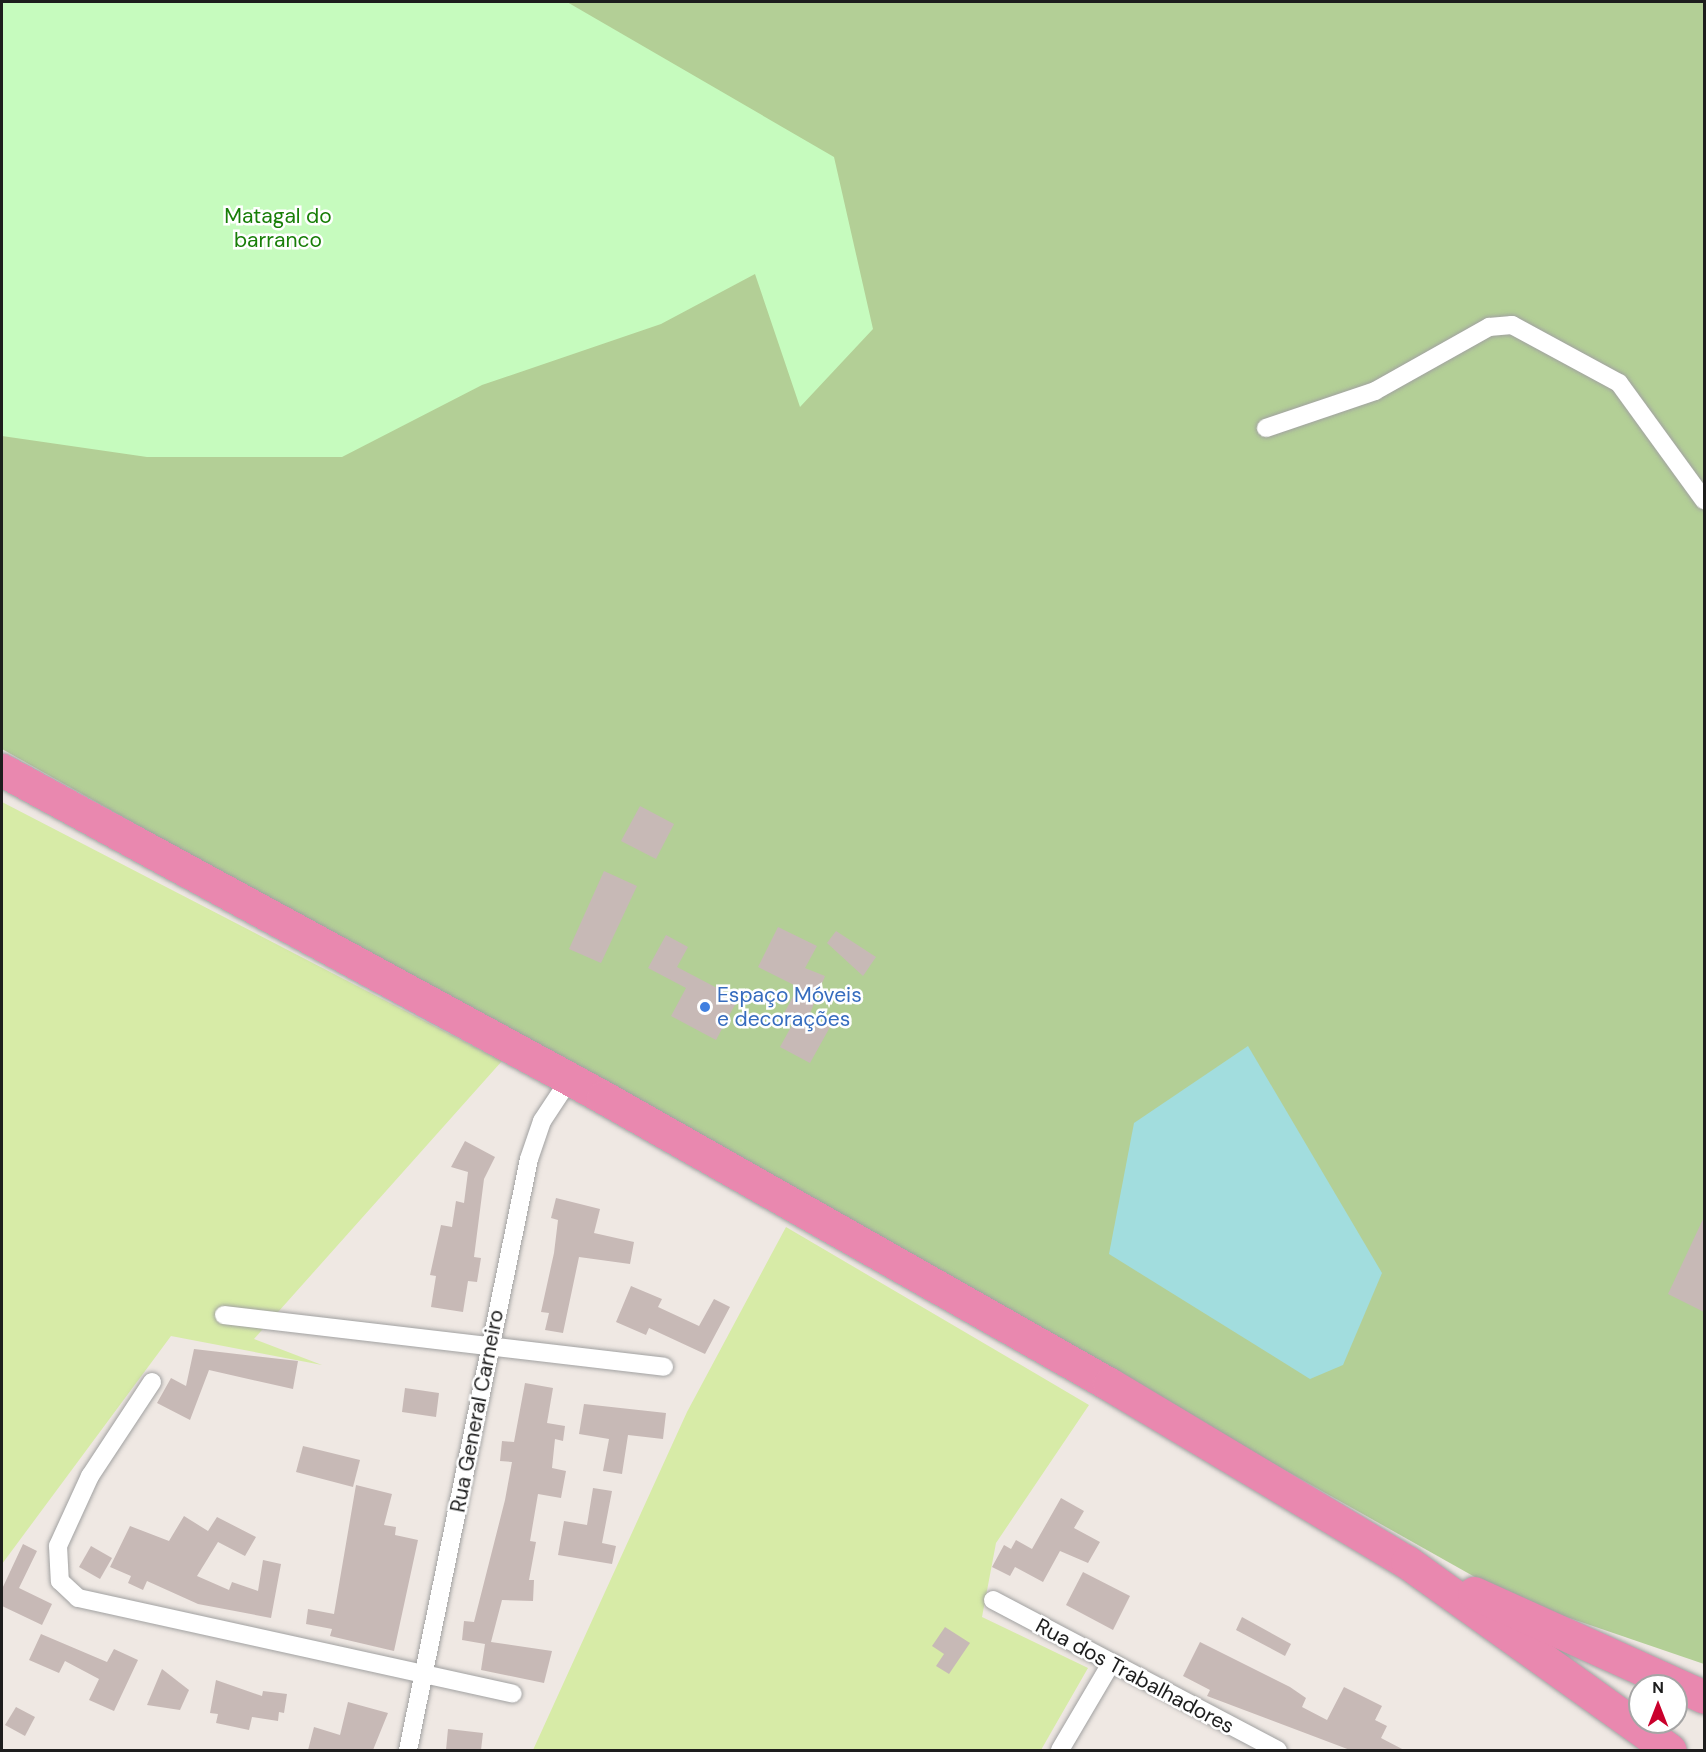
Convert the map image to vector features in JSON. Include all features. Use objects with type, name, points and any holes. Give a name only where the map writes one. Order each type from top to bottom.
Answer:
[{"type":"highway","points":[[2,770],[568,1080],[1078,1367],[1407,1563],[1670,1750]]},
{"type":"highway","points":[[1407,1563],[1704,1697]]},
{"type":"street","points":[[1266,428],[1375,391],[1489,327],[1512,325],[1619,383],[1704,500]]},
{"type":"street","name":"Rua General Carneiro","points":[[408,1750],[425,1677],[528,1159],[542,1121],[568,1080]]},
{"type":"street","points":[[224,1315],[490,1343],[664,1366]]},
{"type":"street","points":[[152,1382],[90,1476],[58,1546],[60,1581],[78,1598],[121,1610],[425,1677],[513,1694]]},
{"type":"street","name":"Rua dos Trabalhadores","points":[[993,1600],[1110,1665],[1278,1750]]},
{"type":"street","points":[[1060,1750],[1110,1665]]},
{"type":"green space","points":[[2,2],[1704,2],[1704,1664],[1514,1599],[2,749]]},
{"type":"green space","name":"Matagal do barranco","points":[[2,2],[567,2],[834,157],[873,329],[800,407],[755,274],[661,324],[482,385],[342,457],[147,457],[2,436]]},
{"type":"green space","points":[[2,802],[502,1061],[254,1339],[322,1365],[171,1336],[2,1564]]},
{"type":"green space","points":[[786,1227],[1089,1405],[996,1543],[982,1617],[1088,1668],[1041,1750],[533,1750],[687,1412]]},
{"type":"water","points":[[1248,1046],[1382,1273],[1343,1365],[1310,1379],[1109,1254],[1134,1123]]},
{"type":"building","points":[[640,806],[674,824],[656,859],[621,841]]},
{"type":"building","points":[[604,871],[637,886],[601,963],[569,949]]},
{"type":"building","points":[[778,927],[817,946],[805,968],[825,976],[809,1016],[830,1027],[810,1063],[780,1047],[792,1025],[781,1019],[798,987],[758,967]]},
{"type":"building","points":[[836,931],[876,957],[863,976],[827,943]]},
{"type":"building","name":"Espaço Móveis e decorações","points":[[666,935],[688,947],[677,967],[738,999],[716,1040],[671,1016],[686,988],[648,968]]},
{"type":"building","points":[[465,1141],[495,1157],[484,1179],[474,1257],[481,1258],[477,1282],[468,1281],[463,1312],[431,1307],[436,1276],[430,1275],[441,1225],[452,1227],[456,1201],[464,1203],[468,1172],[451,1167]]},
{"type":"building","points":[[556,1198],[600,1209],[594,1233],[634,1242],[630,1264],[579,1257],[563,1333],[545,1330],[549,1313],[541,1312],[554,1253],[558,1220],[551,1218]]},
{"type":"building","points":[[1704,1217],[1704,1312],[1668,1294]]},
{"type":"building","points":[[631,1286],[662,1299],[658,1307],[699,1326],[714,1299],[730,1307],[705,1354],[649,1328],[646,1335],[616,1322]]},
{"type":"building","points":[[194,1349],[298,1361],[293,1389],[209,1370],[190,1420],[157,1403],[171,1378],[186,1386]]},
{"type":"building","points":[[525,1383],[553,1388],[547,1423],[565,1426],[563,1441],[555,1439],[552,1468],[566,1471],[561,1498],[538,1494],[530,1541],[536,1542],[529,1580],[534,1580],[533,1601],[502,1600],[491,1642],[552,1651],[544,1683],[481,1670],[485,1644],[462,1640],[464,1621],[474,1622],[505,1500],[512,1462],[500,1461],[502,1441],[514,1442]]},
{"type":"building","points":[[405,1388],[439,1393],[436,1417],[402,1412]]},
{"type":"building","points":[[584,1404],[666,1413],[663,1439],[628,1435],[622,1474],[603,1471],[609,1439],[579,1434]]},
{"type":"building","points":[[303,1446],[360,1460],[353,1487],[296,1472]]},
{"type":"building","points":[[356,1485],[392,1494],[384,1525],[396,1527],[395,1535],[418,1540],[394,1651],[330,1636],[332,1629],[306,1624],[308,1609],[334,1614]]},
{"type":"building","points":[[593,1488],[612,1491],[602,1543],[616,1546],[612,1564],[558,1555],[564,1521],[587,1525]]},
{"type":"building","points":[[1061,1498],[1084,1511],[1074,1528],[1100,1542],[1088,1563],[1060,1551],[1043,1582],[1015,1567],[1010,1576],[992,1567],[1004,1545],[1011,1549],[1016,1540],[1032,1549]]},
{"type":"building","points":[[184,1516],[208,1531],[217,1517],[256,1537],[245,1556],[218,1542],[197,1576],[229,1590],[232,1582],[258,1591],[263,1560],[281,1564],[271,1618],[198,1604],[147,1581],[143,1590],[128,1583],[131,1576],[110,1567],[130,1526],[169,1541]]},
{"type":"building","points":[[23,1544],[37,1551],[19,1588],[52,1604],[42,1625],[2,1606],[2,1589]]},
{"type":"building","points":[[91,1546],[112,1558],[100,1579],[79,1567]]},
{"type":"building","points":[[1083,1572],[1130,1596],[1113,1630],[1066,1605]]},
{"type":"building","points":[[1242,1617],[1291,1644],[1285,1656],[1236,1630]]},
{"type":"building","points":[[945,1627],[970,1643],[949,1674],[936,1666],[944,1654],[932,1646]]},
{"type":"building","points":[[41,1634],[107,1662],[114,1649],[138,1660],[114,1711],[89,1700],[99,1679],[65,1661],[59,1673],[29,1660]]},
{"type":"building","points":[[1200,1642],[1290,1687],[1306,1698],[1302,1707],[1327,1720],[1344,1687],[1382,1706],[1375,1720],[1387,1726],[1381,1738],[1404,1750],[1350,1750],[1207,1696],[1210,1690],[1183,1676]]},
{"type":"building","points":[[162,1669],[189,1690],[180,1710],[147,1705]]},
{"type":"building","points":[[216,1680],[262,1696],[263,1691],[287,1694],[284,1713],[279,1712],[278,1721],[252,1717],[249,1730],[216,1723],[218,1714],[210,1713]]},
{"type":"building","points":[[348,1702],[388,1713],[373,1750],[308,1750],[314,1727],[340,1735]]},
{"type":"building","points":[[16,1707],[35,1717],[25,1736],[5,1725]]},
{"type":"building","points":[[448,1729],[483,1733],[481,1750],[446,1750]]},
{"type":"place","name":"Espaço Móveis e decorações","points":[[705,1007]]}]
